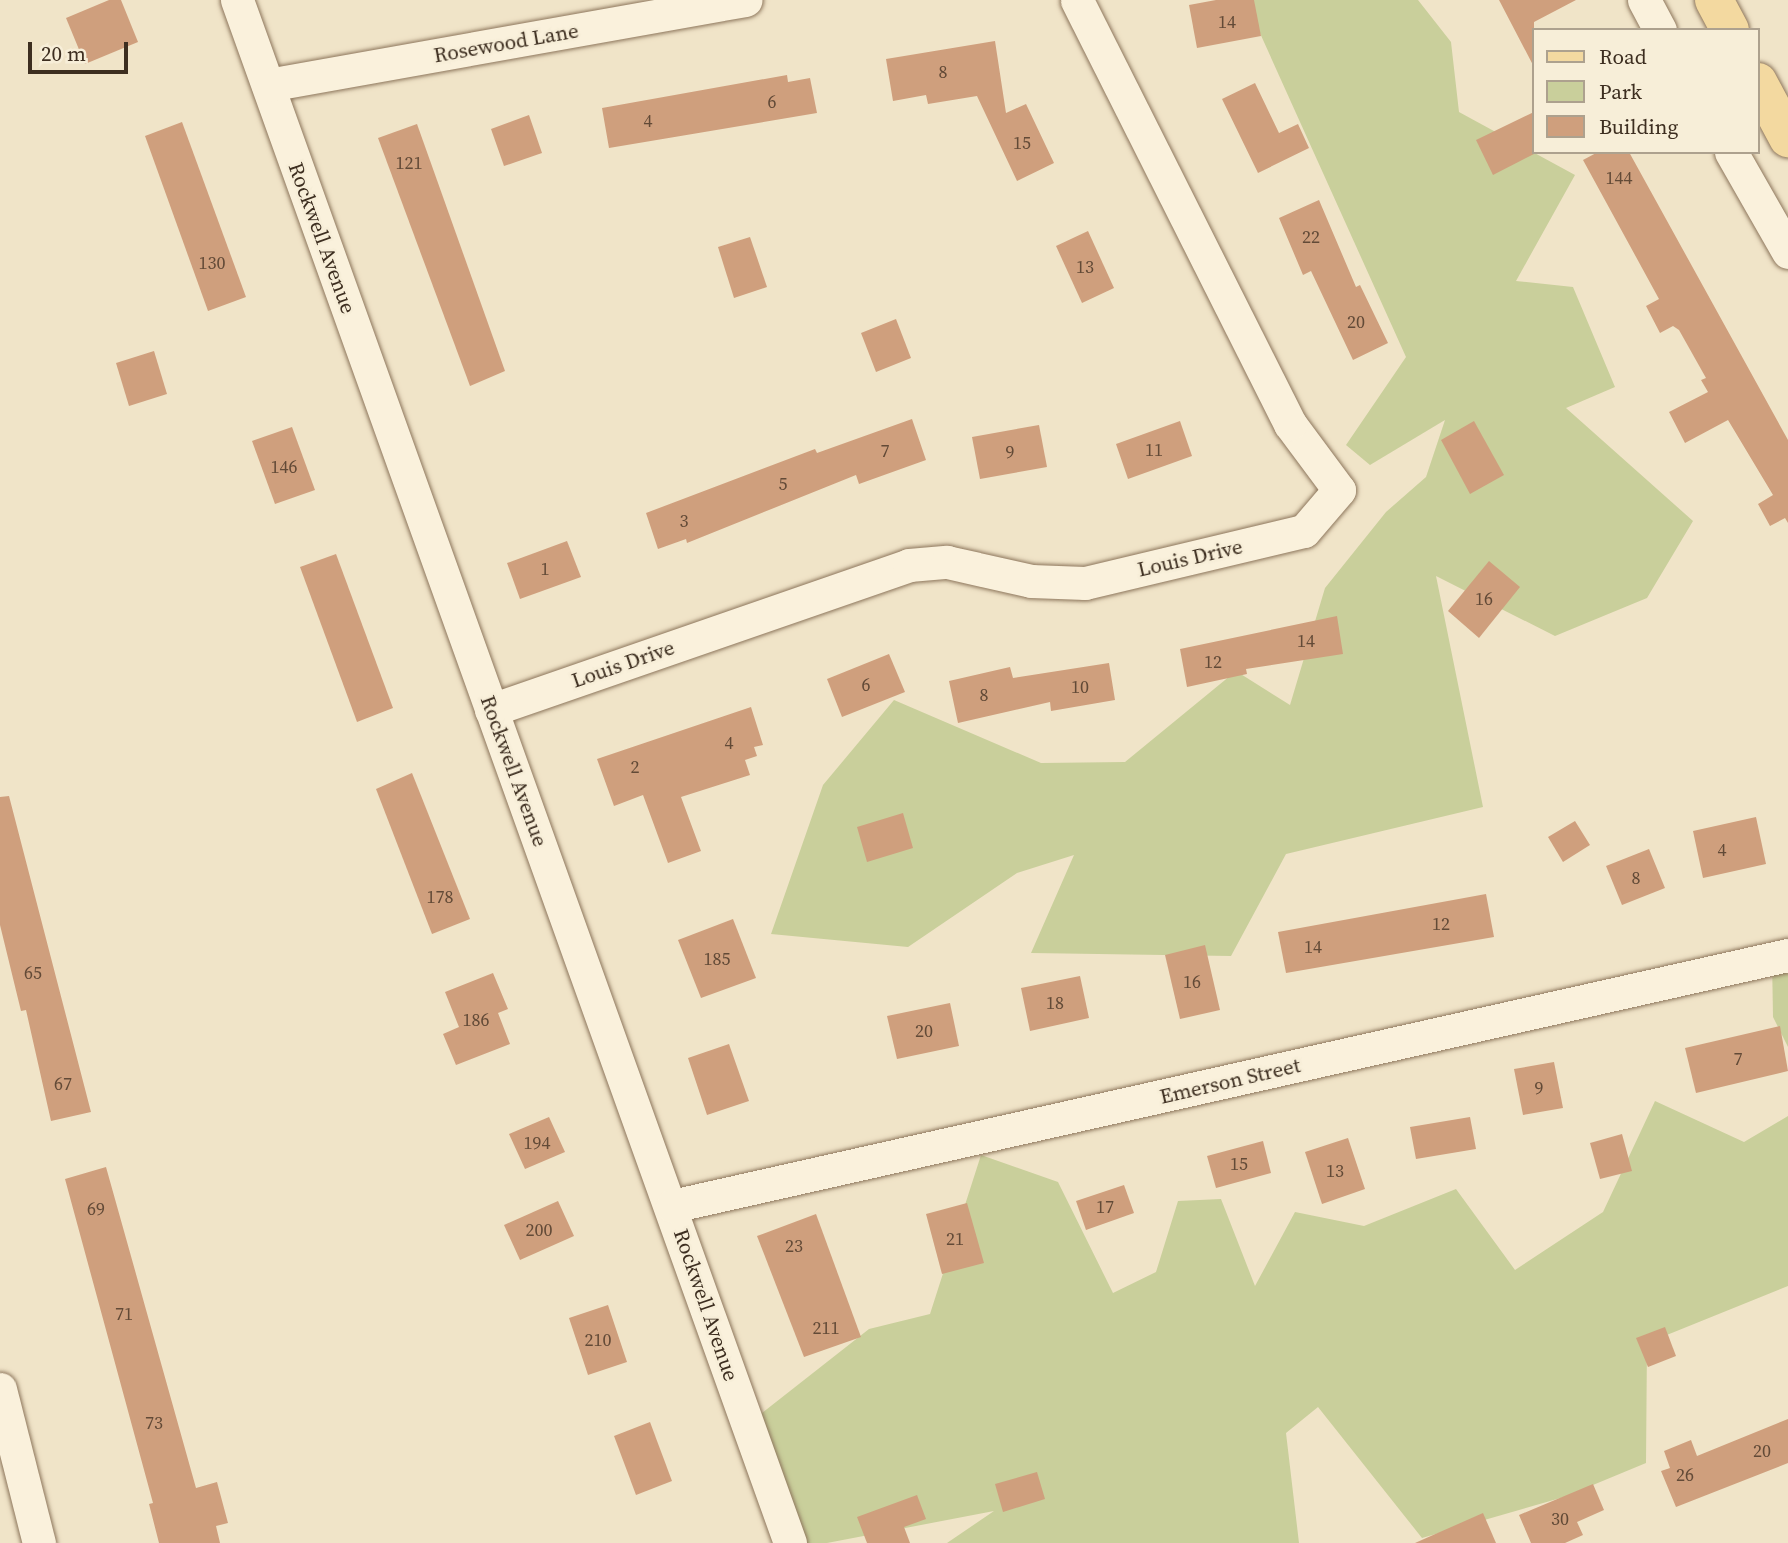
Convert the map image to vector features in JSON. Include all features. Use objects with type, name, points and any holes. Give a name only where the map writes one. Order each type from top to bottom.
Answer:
[{"type":"main road","points":[[1714,0],[1729,28]]},
{"type":"main road","points":[[1760,86],[1788,138]]},
{"type":"street","name":"Rockwell Avenue","points":[[237,0],[672,1206],[790,1543]]},
{"type":"street","name":"Rosewood Lane","points":[[268,85],[745,0]]},
{"type":"street","name":"Louis Drive","points":[[491,710],[909,565],[947,562],[1031,581],[1085,583],[1304,531],[1339,490],[1290,424],[1077,0]]},
{"type":"street","points":[[1644,0],[1659,28]]},
{"type":"street","points":[[1732,154],[1788,252]]},
{"type":"street","name":"Emerson Street","points":[[672,1206],[1788,955]]},
{"type":"street","points":[[0,1389],[39,1543]]},
{"type":"green space","points":[[1245,0],[1418,0],[1451,42],[1459,112],[1575,175],[1516,281],[1573,287],[1615,387],[1566,408],[1693,521],[1647,598],[1555,636],[1436,576],[1483,807],[1286,854],[1231,956],[1031,953],[1074,855],[1017,873],[908,947],[771,934],[823,785],[894,700],[1041,763],[1125,762],[1236,671],[1290,705],[1325,588],[1386,512],[1426,477],[1445,420],[1370,465],[1346,445],[1406,357]]},
{"type":"green space","points":[[1788,955],[1788,1047],[1773,1017],[1772,959]]},
{"type":"green space","points":[[1655,1101],[1744,1142],[1788,1116],[1788,1286],[1647,1343],[1646,1463],[1564,1497],[1422,1538],[1318,1407],[1286,1433],[1299,1543],[947,1543],[994,1511],[827,1543],[790,1543],[748,1424],[869,1329],[930,1314],[981,1155],[1058,1182],[1113,1293],[1156,1272],[1178,1201],[1221,1199],[1255,1286],[1295,1212],[1364,1226],[1456,1189],[1515,1270],[1603,1212]]},
{"type":"building","points":[[109,0],[121,0],[138,42],[85,64],[66,18]]},
{"type":"building","points":[[1216,0],[1254,0],[1261,36],[1197,48],[1189,5]]},
{"type":"building","points":[[1499,0],[1576,0],[1534,22],[1532,63]]},
{"type":"building","points":[[995,41],[1006,113],[1026,104],[1054,163],[1017,181],[977,96],[928,104],[926,95],[893,101],[886,59]]},
{"type":"building","points":[[787,75],[788,82],[810,78],[817,113],[609,148],[602,108]]},
{"type":"building","points":[[1255,83],[1279,133],[1298,124],[1309,148],[1258,173],[1222,99]]},
{"type":"building","points":[[1532,113],[1534,154],[1493,175],[1476,140]]},
{"type":"building","points":[[529,115],[542,153],[504,166],[491,129]]},
{"type":"building","points":[[182,122],[246,297],[208,311],[145,136]]},
{"type":"building","points":[[417,124],[505,371],[470,386],[378,138]]},
{"type":"building","points":[[1594,154],[1630,154],[1788,440],[1788,523],[1785,518],[1770,526],[1758,504],[1773,495],[1728,420],[1685,443],[1669,412],[1708,392],[1701,380],[1706,378],[1679,330],[1673,326],[1660,333],[1646,306],[1659,299],[1583,160]]},
{"type":"building","points":[[1319,200],[1356,287],[1360,285],[1388,343],[1353,360],[1311,271],[1303,275],[1279,218]]},
{"type":"building","points":[[1088,231],[1114,288],[1082,303],[1056,246]]},
{"type":"building","points":[[750,237],[767,287],[734,298],[718,247]]},
{"type":"building","points":[[896,319],[911,358],[876,372],[861,333]]},
{"type":"building","points":[[154,351],[167,394],[129,406],[116,363]]},
{"type":"building","points":[[912,419],[926,460],[859,484],[856,475],[687,543],[686,539],[658,549],[646,513],[815,449],[817,453]]},
{"type":"building","points":[[1180,421],[1192,456],[1128,479],[1116,444]]},
{"type":"building","points":[[1474,421],[1504,475],[1470,494],[1441,440]]},
{"type":"building","points":[[1039,425],[1047,467],[980,479],[972,437]]},
{"type":"building","points":[[292,427],[315,490],[275,504],[252,441]]},
{"type":"building","points":[[567,541],[581,577],[520,599],[507,563]]},
{"type":"building","points":[[336,554],[393,708],[357,722],[300,567]]},
{"type":"building","points":[[1489,561],[1520,587],[1479,638],[1448,611]]},
{"type":"building","points":[[1337,616],[1343,654],[1246,669],[1247,674],[1187,687],[1180,649]]},
{"type":"building","points":[[889,654],[905,692],[842,717],[827,679]]},
{"type":"building","points":[[1109,663],[1115,700],[1051,711],[1050,702],[958,723],[949,681],[1010,667],[1013,678]]},
{"type":"building","points":[[751,707],[763,745],[754,747],[757,756],[745,760],[750,775],[681,797],[701,851],[668,863],[643,795],[614,806],[597,759]]},
{"type":"building","points":[[412,773],[470,919],[432,934],[376,789]]},
{"type":"building","points":[[9,796],[91,1112],[51,1121],[26,1010],[21,1011],[0,925],[0,797]]},
{"type":"building","points":[[903,813],[913,848],[867,862],[857,827]]},
{"type":"building","points":[[1756,817],[1766,864],[1703,878],[1693,831]]},
{"type":"building","points":[[1575,821],[1590,845],[1563,862],[1548,837]]},
{"type":"building","points":[[1649,849],[1665,888],[1622,905],[1606,866]]},
{"type":"building","points":[[1486,894],[1494,937],[1286,973],[1278,932]]},
{"type":"building","points":[[733,919],[756,978],[701,998],[678,940]]},
{"type":"building","points":[[1205,945],[1220,1010],[1180,1019],[1165,955]]},
{"type":"building","points":[[493,973],[508,1009],[498,1013],[510,1044],[456,1065],[443,1034],[459,1027],[445,992]]},
{"type":"building","points":[[1080,976],[1089,1018],[1030,1031],[1021,988]]},
{"type":"building","points":[[950,1003],[959,1046],[897,1059],[887,1016]]},
{"type":"building","points":[[1780,1026],[1788,1071],[1696,1093],[1685,1048]]},
{"type":"building","points":[[729,1044],[749,1101],[707,1115],[688,1058]]},
{"type":"building","points":[[1554,1062],[1563,1108],[1523,1115],[1514,1069]]},
{"type":"building","points":[[549,1117],[565,1152],[525,1169],[509,1134]]},
{"type":"building","points":[[1470,1117],[1476,1149],[1416,1159],[1410,1127]]},
{"type":"building","points":[[1622,1134],[1632,1171],[1600,1179],[1590,1143]]},
{"type":"building","points":[[1348,1138],[1365,1189],[1322,1204],[1305,1152]]},
{"type":"building","points":[[1263,1141],[1271,1173],[1216,1188],[1207,1156]]},
{"type":"building","points":[[106,1167],[196,1488],[217,1482],[228,1523],[216,1526],[220,1543],[159,1543],[149,1504],[153,1503],[65,1179]]},
{"type":"building","points":[[1124,1185],[1134,1213],[1086,1230],[1076,1201]]},
{"type":"building","points":[[558,1201],[574,1236],[520,1260],[504,1225]]},
{"type":"building","points":[[967,1203],[984,1263],[942,1274],[926,1214]]},
{"type":"building","points":[[816,1214],[861,1337],[804,1357],[757,1236]]},
{"type":"building","points":[[608,1305],[627,1362],[588,1375],[569,1318]]},
{"type":"building","points":[[1665,1327],[1676,1356],[1648,1367],[1636,1338]]},
{"type":"building","points":[[1788,1419],[1788,1463],[1676,1507],[1661,1471],[1670,1468],[1664,1451],[1691,1440],[1697,1456]]},
{"type":"building","points":[[650,1422],[672,1481],[636,1495],[614,1436]]},
{"type":"building","points":[[1037,1472],[1045,1499],[1003,1512],[995,1484]]},
{"type":"building","points":[[1593,1484],[1604,1510],[1577,1522],[1583,1535],[1565,1543],[1531,1543],[1519,1515]]},
{"type":"building","points":[[917,1495],[926,1519],[904,1527],[910,1543],[867,1543],[857,1517]]},
{"type":"building","points":[[1483,1513],[1496,1543],[1415,1543]]}]
